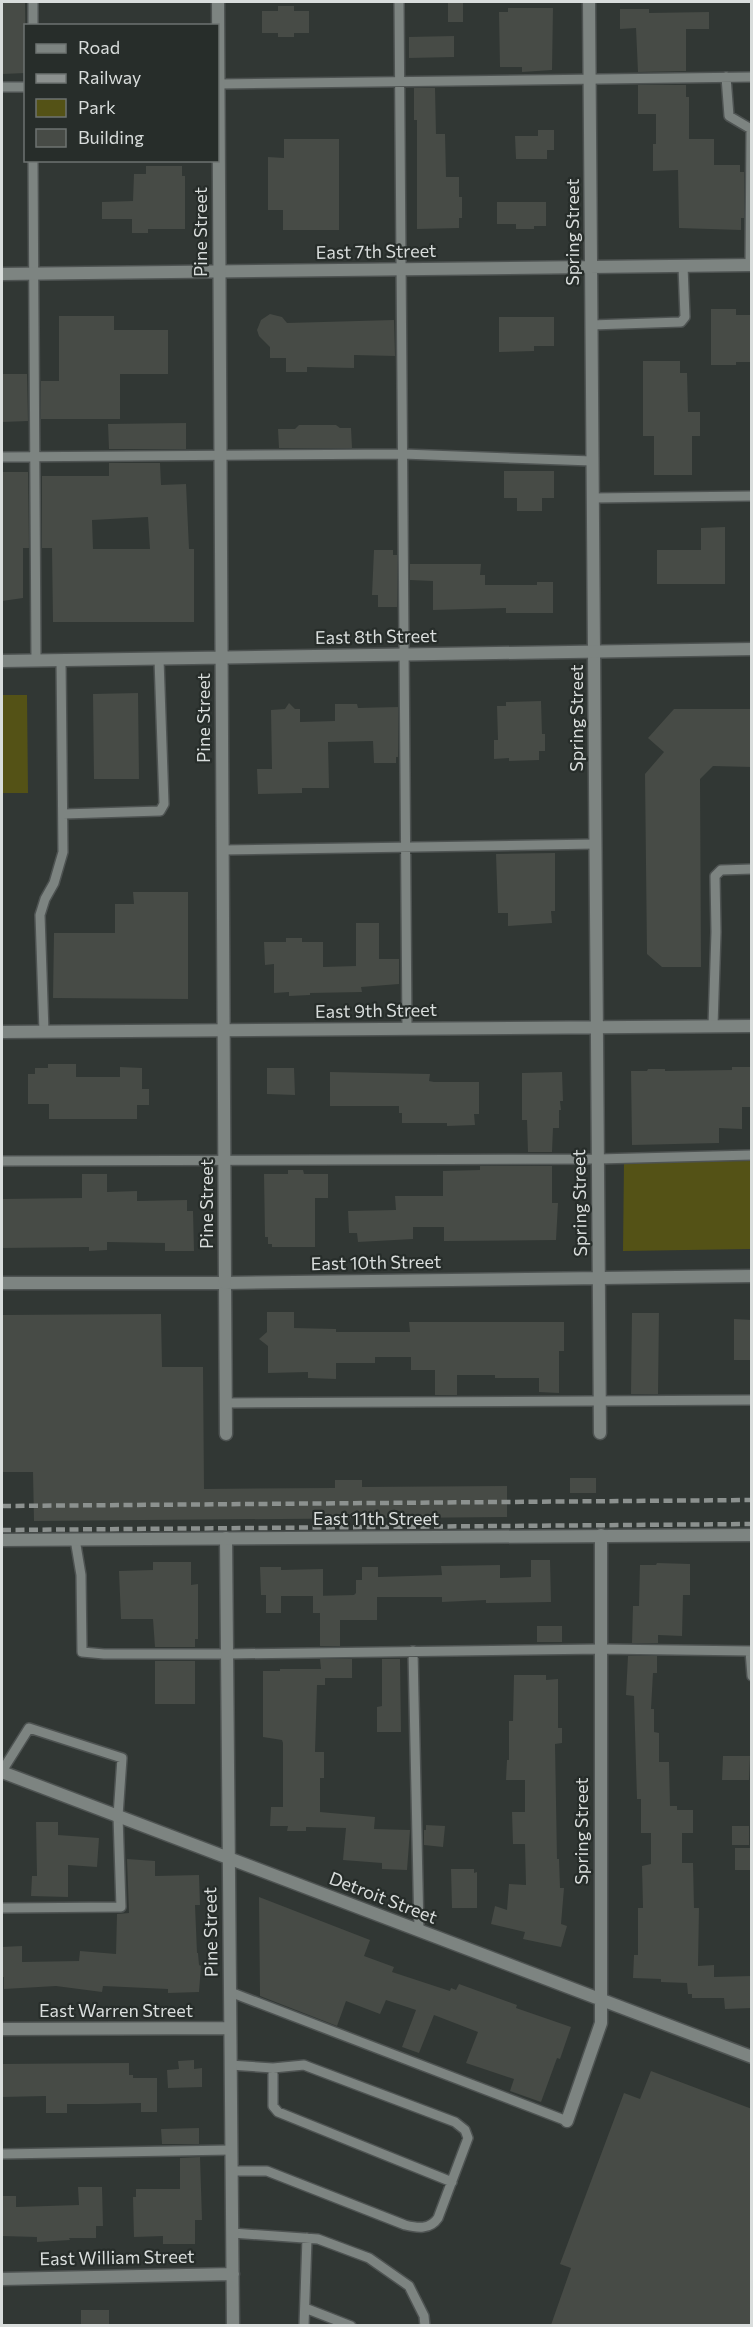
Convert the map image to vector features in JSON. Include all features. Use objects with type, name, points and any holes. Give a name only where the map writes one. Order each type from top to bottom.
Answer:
[{"type":"street","name":"Pine Street","points":[[218,2],[218,24]]},
{"type":"street","name":"Spring Street","points":[[589,2],[600,1433]]},
{"type":"street","name":"Pine Street","points":[[218,162],[226,1434]]},
{"type":"street","name":"East 7th Street","points":[[2,274],[751,265]]},
{"type":"street","name":"East 8th Street","points":[[2,661],[752,649]]},
{"type":"street","name":"East 9th Street","points":[[2,1032],[752,1026]]},
{"type":"street","name":"East 10th Street","points":[[2,1283],[225,1283],[752,1276]]},
{"type":"street","name":"Spring Street","points":[[567,2121],[601,2024],[601,1535]]},
{"type":"street","name":"East 11th Street","points":[[2,1540],[752,1535]]},
{"type":"street","name":"Pine Street","points":[[226,1538],[227,1858],[233,2325]]},
{"type":"street","name":"Detroit Street","points":[[2,1771],[752,2057]]},
{"type":"street","name":"East Warren Street","points":[[2,2029],[230,2028]]},
{"type":"street","name":"East William Street","points":[[2,2279],[233,2274]]},
{"type":"lane","points":[[33,2],[33,24]]},
{"type":"lane","points":[[399,2],[407,1029]]},
{"type":"lane","points":[[726,77],[729,116],[751,129],[751,265]]},
{"type":"lane","points":[[219,84],[752,77]]},
{"type":"lane","points":[[2,87],[24,87]]},
{"type":"lane","points":[[33,162],[36,661]]},
{"type":"lane","points":[[591,325],[681,322],[685,317],[684,266]]},
{"type":"lane","points":[[2,457],[403,454],[592,461]]},
{"type":"lane","points":[[593,498],[752,496]]},
{"type":"lane","points":[[63,814],[160,811],[164,804],[159,659]]},
{"type":"lane","points":[[44,1032],[40,915],[61,863],[63,814],[60,660]]},
{"type":"lane","points":[[223,850],[596,844]]},
{"type":"lane","points":[[713,1026],[715,876],[721,870],[752,869]]},
{"type":"lane","points":[[2,1161],[598,1160],[752,1155]]},
{"type":"lane","points":[[225,1403],[752,1401]]},
{"type":"lane","points":[[75,1539],[81,1575],[82,1652],[104,1654],[601,1650],[751,1652],[752,1676]]},
{"type":"lane","points":[[413,1651],[419,1931]]},
{"type":"lane","points":[[2,1771],[29,1728],[123,1758],[118,1816],[121,1907],[2,1908]]},
{"type":"lane","points":[[230,1992],[567,2121]]},
{"type":"lane","points":[[230,2065],[273,2068],[304,2065],[455,2122],[465,2130],[468,2138],[435,2223],[427,2227],[417,2228],[405,2225],[267,2171],[231,2171]]},
{"type":"lane","points":[[273,2068],[273,2106],[278,2112],[452,2182]]},
{"type":"lane","points":[[2,2154],[231,2150]]},
{"type":"lane","points":[[232,2233],[318,2239],[369,2258],[409,2286],[424,2316],[425,2325]]},
{"type":"lane","points":[[304,2325],[307,2238]]},
{"type":"lane","points":[[304,2308],[351,2325]]},
{"type":"green space","points":[[2,695],[27,695],[28,793],[2,793]]},
{"type":"green space","points":[[751,1161],[751,1249],[623,1251],[624,1162]]},
{"type":"building","points":[[2,2],[25,2],[24,73],[2,74]]},
{"type":"building","points":[[448,2],[463,2],[463,22],[448,22]]},
{"type":"building","points":[[278,6],[294,6],[294,11],[309,11],[309,33],[294,33],[294,37],[278,37],[278,33],[262,33],[262,11],[278,11]]},
{"type":"building","points":[[508,8],[553,8],[552,70],[522,72],[522,67],[500,67],[499,12],[508,12]]},
{"type":"building","points":[[620,9],[649,9],[649,13],[709,12],[709,29],[686,29],[686,71],[638,72],[636,28],[620,29]]},
{"type":"building","points":[[454,36],[454,57],[409,58],[409,37]]},
{"type":"building","points":[[638,85],[686,85],[686,97],[689,97],[689,139],[714,139],[714,165],[740,165],[740,172],[744,172],[744,218],[741,218],[741,230],[679,228],[678,170],[653,171],[656,114],[638,114]]},
{"type":"building","points":[[414,88],[435,88],[436,134],[445,134],[446,177],[459,177],[462,218],[459,218],[459,228],[417,229],[417,120],[414,120]]},
{"type":"building","points":[[538,130],[554,130],[554,150],[547,150],[547,159],[516,159],[515,136],[538,136]]},
{"type":"building","points":[[284,139],[339,139],[339,230],[283,230],[283,210],[268,210],[268,157],[284,158]]},
{"type":"building","points":[[146,166],[182,166],[182,176],[185,176],[185,229],[148,229],[148,233],[132,233],[132,219],[102,219],[102,202],[133,201],[134,174],[146,174]]},
{"type":"building","points":[[497,202],[546,202],[546,226],[516,229],[516,224],[497,224]]},
{"type":"building","points":[[711,309],[736,309],[736,315],[752,315],[752,362],[736,362],[736,365],[711,365]]},
{"type":"building","points":[[270,314],[282,317],[287,323],[394,320],[395,356],[354,355],[354,368],[307,367],[307,372],[286,372],[286,358],[270,358],[270,347],[259,336],[257,330],[261,320]]},
{"type":"building","points":[[59,316],[114,316],[114,330],[168,330],[168,374],[120,374],[120,419],[41,419],[41,381],[59,381]]},
{"type":"building","points":[[499,317],[554,317],[554,346],[534,346],[534,351],[499,352]]},
{"type":"building","points":[[643,361],[680,361],[680,373],[687,373],[688,412],[700,412],[700,436],[692,436],[692,475],[654,475],[654,436],[643,436]]},
{"type":"building","points":[[2,374],[27,374],[28,421],[2,422]]},
{"type":"building","points":[[186,423],[186,449],[109,449],[108,424]]},
{"type":"building","points":[[299,425],[336,425],[340,428],[351,428],[352,448],[279,448],[278,429],[295,429]]},
{"type":"building","points":[[109,463],[160,463],[161,485],[186,484],[189,549],[194,549],[194,622],[53,622],[52,548],[42,548],[42,476],[109,476]],"holes":[[[148,517],[150,549],[93,549],[92,520]]]},
{"type":"building","points":[[504,471],[554,471],[554,498],[542,498],[542,511],[517,511],[517,498],[504,498]]},
{"type":"building","points":[[2,472],[28,472],[29,548],[23,548],[23,598],[2,601]]},
{"type":"building","points":[[725,527],[725,584],[657,584],[657,550],[701,550],[701,528]]},
{"type":"building","points":[[374,550],[393,550],[393,555],[397,555],[397,607],[378,607],[378,595],[372,595]]},
{"type":"building","points":[[410,564],[481,564],[480,575],[485,575],[485,585],[537,585],[537,582],[553,582],[553,613],[506,613],[506,608],[433,610],[433,581],[410,580]]},
{"type":"building","points":[[138,693],[139,779],[94,779],[93,694]]},
{"type":"building","points":[[541,701],[545,751],[539,751],[539,760],[494,759],[494,740],[498,740],[497,706],[506,706],[506,702]]},
{"type":"building","points":[[289,703],[295,709],[300,709],[300,722],[335,721],[335,704],[357,704],[358,708],[398,707],[396,763],[374,763],[373,741],[328,742],[329,788],[302,788],[302,793],[258,794],[257,769],[272,769],[271,710],[285,709]]},
{"type":"building","points":[[674,709],[752,709],[752,767],[713,766],[700,779],[701,967],[662,967],[647,954],[645,774],[664,752],[648,738]]},
{"type":"building","points":[[555,853],[555,911],[551,911],[552,923],[508,926],[508,913],[498,913],[496,854]]},
{"type":"building","points":[[133,892],[188,892],[188,999],[53,998],[54,933],[115,933],[115,904],[134,904]]},
{"type":"building","points":[[356,923],[379,923],[379,959],[399,959],[399,984],[361,987],[362,992],[310,993],[310,995],[289,996],[289,992],[274,993],[274,964],[265,965],[264,942],[286,942],[286,938],[302,938],[302,942],[323,942],[323,967],[356,966]]},
{"type":"building","points":[[48,1064],[76,1064],[76,1077],[120,1077],[120,1067],[142,1068],[142,1089],[149,1089],[149,1105],[137,1105],[137,1119],[49,1119],[49,1104],[28,1104],[28,1074],[35,1074],[35,1068],[48,1068]]},
{"type":"building","points":[[732,1067],[752,1067],[752,1107],[742,1107],[742,1129],[719,1128],[719,1143],[632,1145],[631,1071],[647,1071],[648,1069],[732,1070]]},
{"type":"building","points":[[267,1068],[294,1068],[295,1095],[267,1094]]},
{"type":"building","points":[[330,1072],[430,1074],[429,1081],[434,1082],[479,1082],[479,1114],[474,1114],[475,1125],[447,1126],[447,1123],[402,1123],[399,1106],[330,1106]]},
{"type":"building","points":[[562,1072],[563,1101],[560,1101],[559,1128],[553,1128],[552,1152],[528,1152],[527,1120],[522,1120],[522,1073]]},
{"type":"building","points":[[480,1166],[552,1166],[552,1203],[558,1203],[556,1240],[444,1241],[444,1227],[413,1227],[413,1239],[358,1242],[357,1233],[349,1233],[348,1211],[396,1210],[395,1196],[443,1196],[443,1171],[480,1170]]},
{"type":"building","points":[[288,1170],[303,1170],[304,1174],[328,1174],[328,1198],[315,1198],[315,1247],[272,1247],[272,1244],[268,1244],[268,1237],[265,1237],[264,1174],[288,1174]]},
{"type":"building","points":[[82,1174],[107,1174],[107,1192],[137,1191],[137,1201],[187,1200],[187,1211],[193,1211],[194,1251],[165,1251],[165,1243],[107,1242],[107,1250],[89,1251],[89,1247],[2,1248],[2,1199],[82,1198]]},
{"type":"building","points":[[267,1312],[294,1312],[294,1328],[336,1329],[336,1332],[410,1332],[409,1322],[564,1322],[564,1351],[559,1351],[559,1393],[539,1392],[539,1378],[457,1375],[457,1395],[435,1395],[435,1370],[411,1370],[411,1357],[375,1357],[375,1363],[336,1363],[336,1379],[308,1378],[308,1372],[268,1373],[268,1346],[259,1339],[267,1332]]},
{"type":"building","points":[[632,1313],[659,1313],[658,1394],[631,1394]]},
{"type":"building","points":[[161,1314],[162,1367],[203,1367],[204,1489],[335,1488],[335,1480],[362,1480],[362,1487],[507,1486],[507,1517],[34,1521],[33,1472],[2,1472],[2,1315]]},
{"type":"building","points":[[734,1319],[752,1320],[752,1360],[734,1360]]},
{"type":"building","points":[[570,1478],[596,1478],[596,1493],[570,1493]]},
{"type":"building","points":[[531,1560],[550,1560],[551,1602],[486,1603],[486,1600],[442,1602],[442,1597],[377,1597],[377,1620],[340,1620],[340,1646],[320,1646],[320,1613],[313,1613],[313,1596],[354,1595],[356,1580],[362,1580],[362,1567],[378,1567],[378,1577],[442,1575],[441,1566],[500,1565],[500,1578],[531,1577]]},
{"type":"building","points":[[153,1562],[191,1562],[191,1585],[198,1584],[198,1639],[195,1639],[195,1647],[155,1647],[153,1619],[121,1619],[119,1571],[153,1570]]},
{"type":"building","points":[[657,1563],[690,1564],[690,1595],[683,1595],[682,1636],[658,1635],[658,1643],[632,1643],[633,1606],[639,1606],[640,1565],[656,1565]]},
{"type":"building","points":[[260,1567],[281,1567],[281,1570],[323,1569],[323,1596],[281,1596],[281,1613],[266,1613],[266,1595],[261,1595]]},
{"type":"building","points":[[537,1626],[562,1626],[562,1642],[537,1642]]},
{"type":"building","points":[[628,1656],[657,1656],[657,1673],[653,1673],[651,1709],[654,1709],[654,1732],[659,1733],[659,1762],[669,1762],[670,1806],[677,1806],[677,1810],[693,1810],[693,1833],[682,1833],[682,1863],[693,1863],[694,1908],[699,1908],[698,1966],[714,1965],[714,1977],[752,1976],[752,2008],[725,2009],[724,1998],[692,1998],[692,1994],[688,1994],[687,1983],[633,1978],[634,1955],[638,1955],[638,1908],[643,1908],[642,1866],[651,1864],[651,1833],[641,1833],[641,1799],[637,1799],[634,1696],[626,1695]]},
{"type":"building","points":[[320,1659],[352,1659],[352,1678],[325,1678],[325,1685],[317,1685],[315,1752],[324,1752],[324,1778],[320,1778],[320,1812],[375,1817],[374,1829],[410,1830],[407,1870],[382,1869],[382,1863],[343,1860],[346,1828],[306,1827],[306,1831],[287,1831],[288,1826],[270,1826],[271,1807],[283,1807],[283,1743],[282,1740],[263,1737],[263,1671],[321,1669]]},
{"type":"building","points":[[382,1659],[400,1659],[401,1732],[377,1732],[377,1707],[382,1706]]},
{"type":"building","points":[[155,1661],[195,1661],[195,1704],[155,1704]]},
{"type":"building","points":[[514,1675],[546,1675],[546,1680],[558,1679],[558,1728],[562,1728],[562,1743],[555,1744],[557,1859],[559,1859],[560,1888],[564,1888],[561,1924],[567,1926],[561,1947],[523,1939],[525,1932],[491,1924],[495,1906],[507,1910],[509,1884],[526,1885],[525,1844],[513,1844],[512,1812],[525,1812],[525,1780],[506,1780],[507,1760],[509,1760],[509,1721],[513,1721]]},
{"type":"building","points":[[723,1756],[750,1756],[749,1780],[722,1780]]},
{"type":"building","points":[[36,1822],[58,1822],[58,1835],[99,1838],[97,1867],[68,1865],[68,1897],[31,1896],[32,1876],[37,1876]]},
{"type":"building","points":[[426,1825],[445,1826],[443,1847],[424,1845]]},
{"type":"building","points":[[732,1826],[749,1826],[749,1845],[732,1845]]},
{"type":"building","points":[[735,1848],[752,1848],[752,1870],[735,1870]]},
{"type":"building","points":[[127,1859],[155,1861],[155,1876],[199,1875],[200,1905],[195,1905],[197,1953],[201,1966],[199,1992],[168,1993],[168,1989],[103,1986],[102,1992],[56,1986],[4,1989],[2,1947],[22,1946],[22,1962],[79,1961],[80,1951],[116,1954],[117,1914],[129,1913]]},
{"type":"building","points":[[451,1869],[474,1869],[474,1873],[477,1872],[477,1908],[452,1908]]},
{"type":"building","points":[[259,1897],[370,1940],[364,1956],[394,1967],[392,1972],[450,1991],[451,1988],[456,1990],[459,1984],[517,2005],[516,2008],[571,2027],[541,2102],[510,2091],[514,2079],[466,2063],[478,2032],[434,2015],[419,2053],[402,2047],[416,2010],[386,2000],[380,2014],[346,2001],[337,2026],[260,1996]]},
{"type":"building","points":[[194,2060],[194,2069],[202,2068],[202,2087],[168,2088],[167,2070],[179,2069],[178,2061]]},
{"type":"building","points":[[129,2063],[129,2075],[133,2075],[133,2078],[157,2078],[157,2112],[141,2112],[141,2103],[67,2104],[67,2113],[46,2113],[46,2096],[2,2097],[2,2064]]},
{"type":"building","points":[[651,2071],[752,2109],[752,2325],[551,2325],[571,2268],[560,2264],[624,2093],[640,2099]]},
{"type":"building","points":[[199,2128],[199,2144],[162,2144],[161,2129]]},
{"type":"building","points":[[200,2157],[202,2220],[195,2220],[195,2244],[163,2244],[163,2236],[134,2237],[133,2197],[136,2197],[136,2189],[180,2189],[180,2158]]},
{"type":"building","points":[[78,2187],[102,2187],[103,2226],[96,2226],[96,2238],[69,2238],[70,2240],[37,2242],[37,2237],[2,2236],[2,2196],[16,2196],[16,2207],[79,2205]]},
{"type":"building","points":[[81,2310],[109,2310],[109,2325],[81,2325]]},
{"type":"railway","points":[[2,1506],[752,1500]]},
{"type":"railway","points":[[2,1530],[752,1524]]}]
